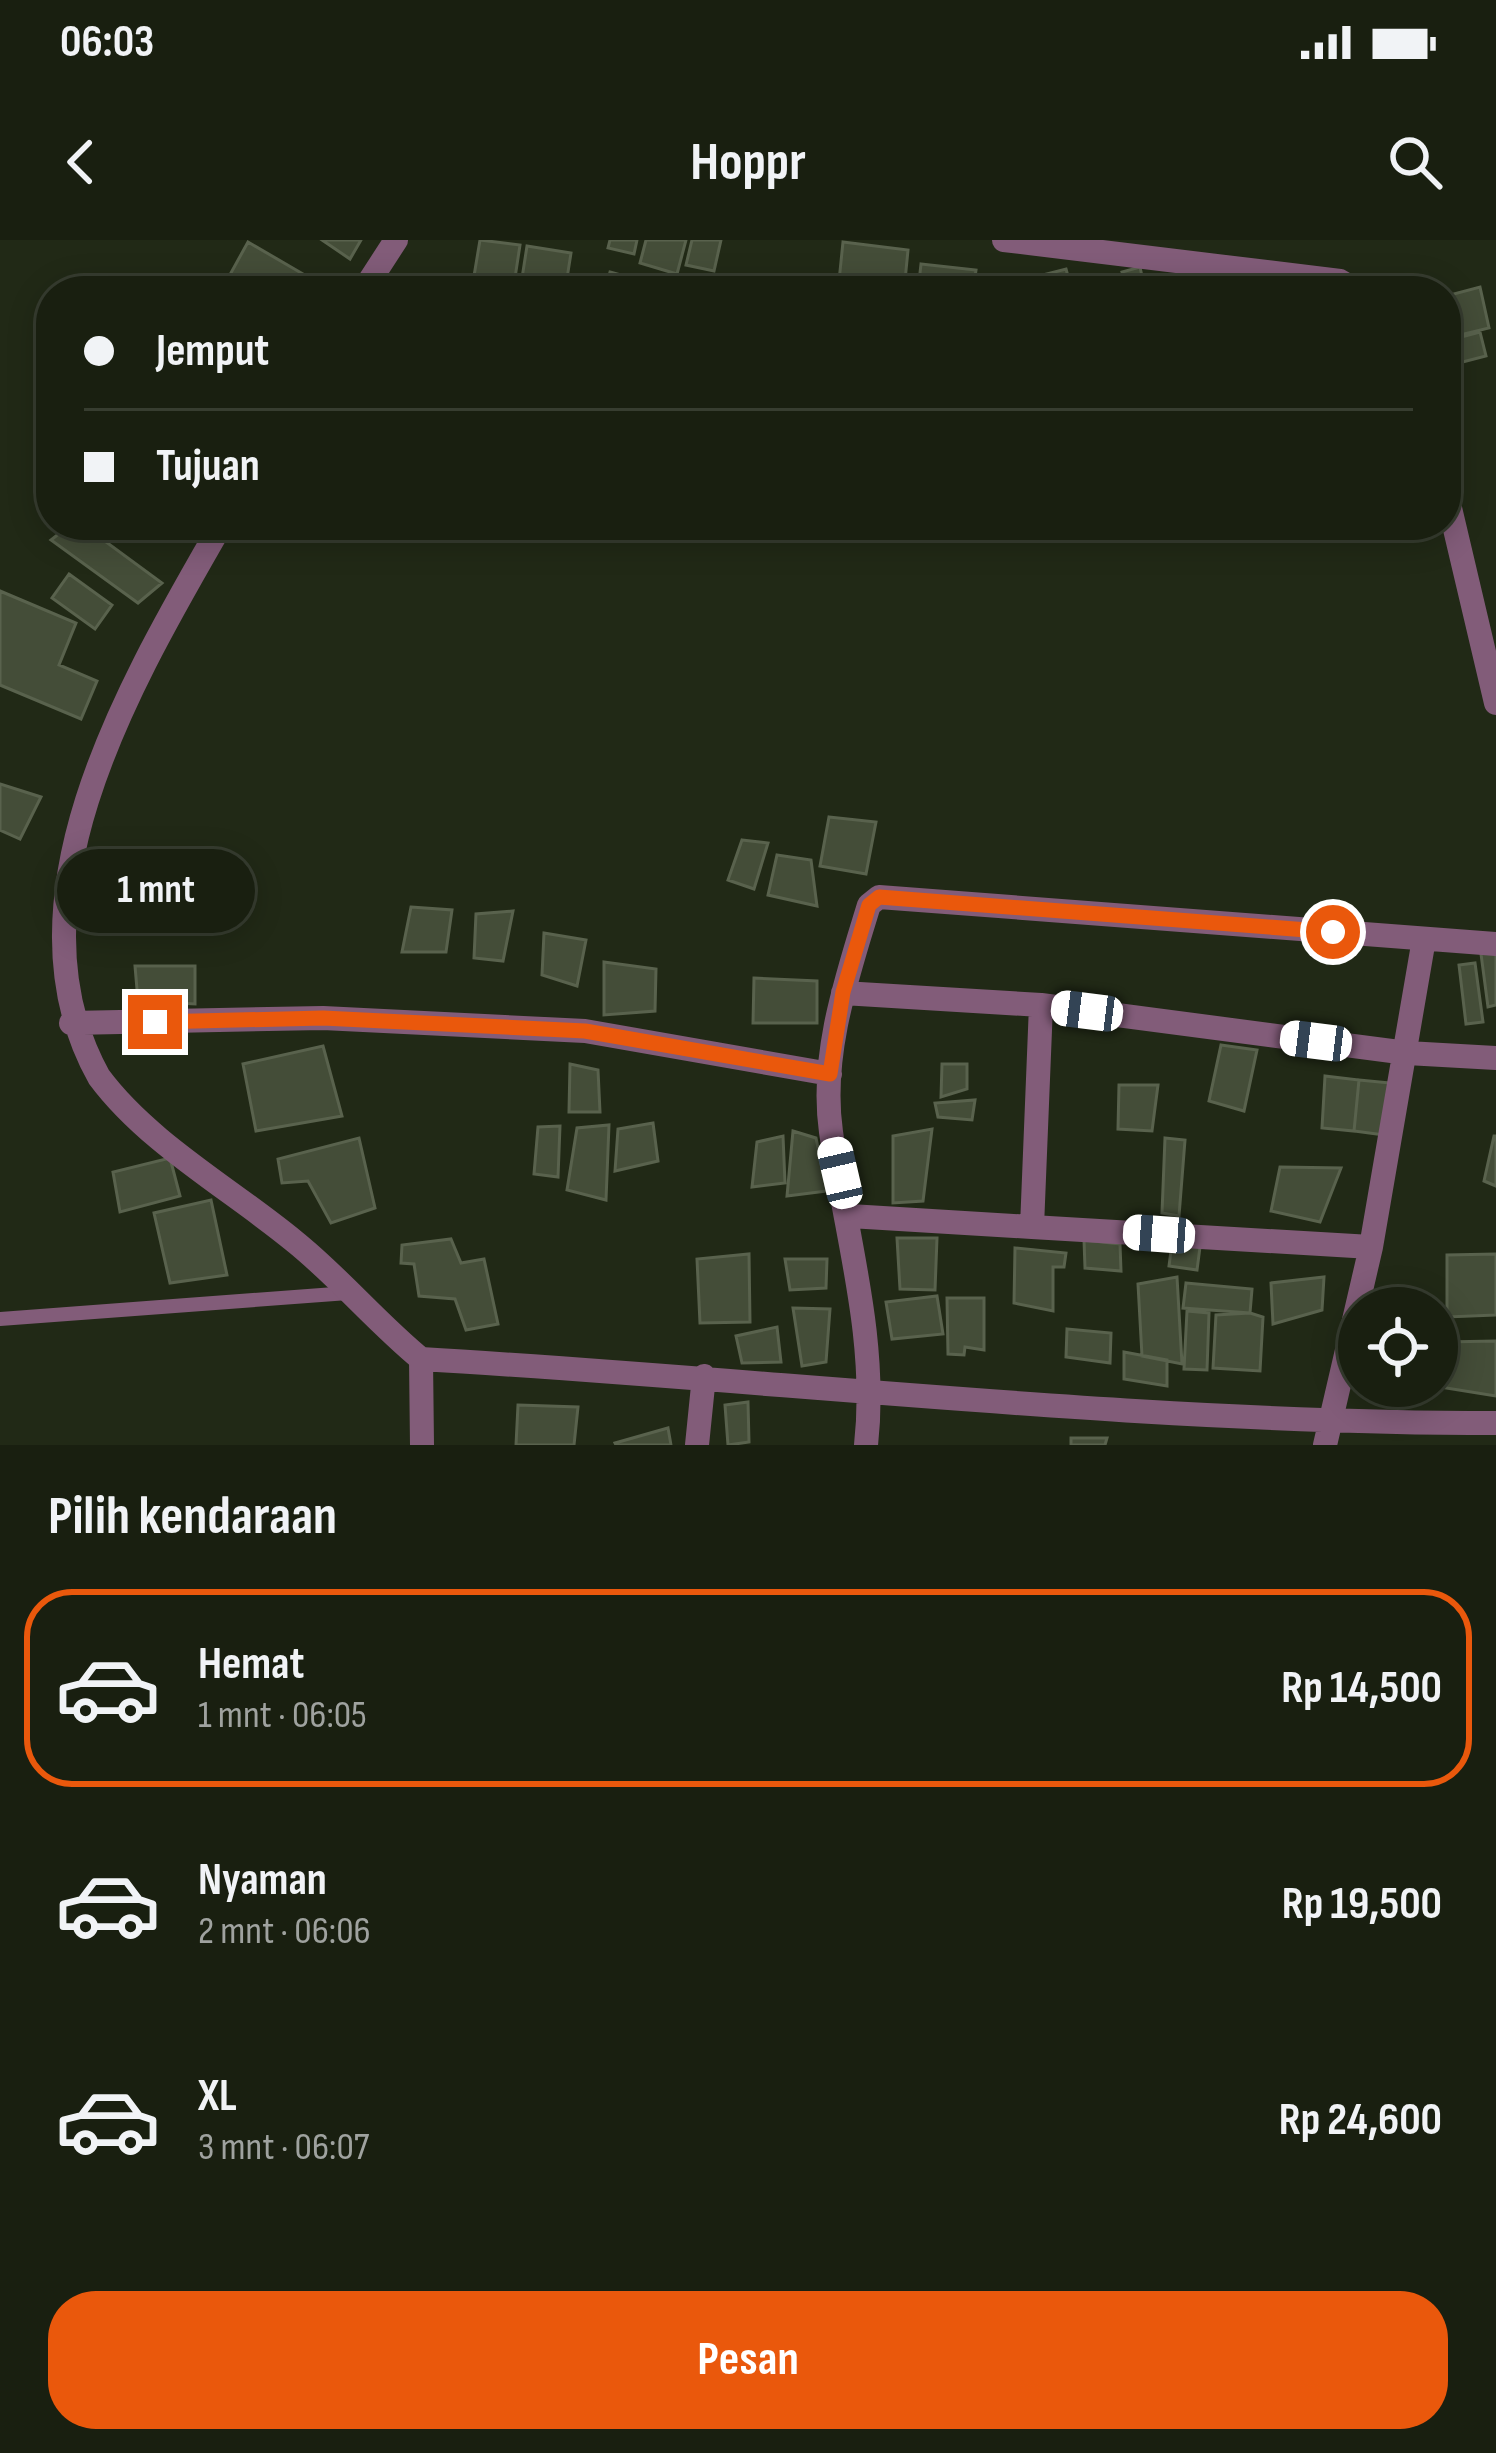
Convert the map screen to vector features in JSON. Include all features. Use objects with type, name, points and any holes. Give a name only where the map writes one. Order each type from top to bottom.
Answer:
[{"type":"street","points":[[373,276],[396,240]]},
{"type":"street","points":[[1004,240],[1306,276]]},
{"type":"street","points":[[213,540],[79,784],[58,847],[51,896],[54,959],[71,1023],[99,1076],[139,1118],[298,1244],[421,1359],[704,1376],[872,1396],[1328,1434],[1496,1423]]},
{"type":"street","points":[[1458,540],[1496,703]]},
{"type":"street","points":[[866,1445],[872,1396],[850,1216],[831,1130],[830,1074],[843,992],[869,905],[879,897],[1496,944]]},
{"type":"street","points":[[1328,1434],[1371,1247],[1424,939]]},
{"type":"street","points":[[843,992],[1041,1005],[1407,1053],[1496,1058]]},
{"type":"street","points":[[1032,1227],[1041,1005]]},
{"type":"street","points":[[71,1023],[323,1018],[585,1031],[830,1074]]},
{"type":"street","points":[[850,1216],[1371,1247]]},
{"type":"street","points":[[421,1359],[422,1445]]},
{"type":"street","points":[[698,1445],[704,1376]]},
{"type":"lane","points":[[0,1319],[348,1293]]},
{"type":"building","points":[[322,240],[361,240],[350,259]]},
{"type":"building","points":[[480,240],[520,245],[515,276],[474,276]]},
{"type":"building","points":[[610,240],[637,240],[634,254],[608,248]]},
{"type":"building","points":[[646,240],[686,240],[677,274],[640,263]]},
{"type":"building","points":[[692,240],[721,240],[714,271],[686,265]]},
{"type":"building","points":[[248,242],[306,276],[229,276]]},
{"type":"building","points":[[843,242],[908,250],[905,276],[840,276]]},
{"type":"building","points":[[527,246],[571,253],[567,276],[522,276]]},
{"type":"building","points":[[921,264],[976,270],[975,276],[920,276]]},
{"type":"building","points":[[1140,267],[1142,276],[1123,276],[1122,272]]},
{"type":"building","points":[[1066,269],[1068,276],[1039,276]]},
{"type":"building","points":[[1480,287],[1489,328],[1461,335],[1461,292]]},
{"type":"building","points":[[1480,332],[1486,356],[1461,362],[1461,337]]},
{"type":"building","points":[[51,540],[103,540],[162,583],[138,603]]},
{"type":"building","points":[[69,574],[112,605],[95,629],[52,598]]},
{"type":"building","points":[[0,591],[76,623],[59,665],[97,681],[81,719],[0,685]]},
{"type":"building","points":[[0,784],[41,797],[20,839],[0,830]]},
{"type":"building","points":[[829,817],[876,822],[866,874],[820,866]]},
{"type":"building","points":[[742,840],[768,843],[754,889],[728,880]]},
{"type":"building","points":[[777,855],[811,860],[817,906],[768,895]]},
{"type":"building","points":[[411,907],[452,910],[446,952],[402,952]]},
{"type":"building","points":[[513,911],[503,961],[474,958],[476,914]]},
{"type":"building","points":[[544,933],[586,940],[577,986],[542,975]]},
{"type":"building","points":[[1496,951],[1496,1005],[1488,1007],[1481,954]]},
{"type":"building","points":[[604,962],[656,969],[655,1011],[604,1015]]},
{"type":"building","points":[[1475,963],[1483,1022],[1466,1024],[1459,965]]},
{"type":"building","points":[[135,966],[195,966],[195,1004],[138,1001]]},
{"type":"building","points":[[754,978],[817,981],[817,1023],[753,1023]]},
{"type":"building","points":[[1221,1045],[1257,1050],[1244,1111],[1209,1101]]},
{"type":"building","points":[[323,1046],[342,1116],[256,1131],[243,1064]]},
{"type":"building","points":[[570,1064],[598,1070],[600,1112],[569,1112]]},
{"type":"building","points":[[942,1064],[967,1064],[967,1089],[941,1097]]},
{"type":"building","points":[[1325,1076],[1359,1080],[1354,1131],[1322,1128]]},
{"type":"building","points":[[1359,1080],[1401,1084],[1392,1136],[1354,1131]]},
{"type":"building","points":[[1119,1085],[1158,1085],[1152,1131],[1118,1129]]},
{"type":"building","points":[[975,1100],[972,1120],[938,1117],[935,1103]]},
{"type":"building","points":[[653,1123],[658,1161],[615,1171],[618,1129]]},
{"type":"building","points":[[609,1125],[606,1200],[567,1190],[577,1128]]},
{"type":"building","points":[[560,1126],[558,1177],[534,1174],[538,1127]]},
{"type":"building","points":[[932,1129],[923,1201],[893,1203],[893,1136]]},
{"type":"building","points":[[793,1131],[816,1138],[827,1191],[787,1196]]},
{"type":"building","points":[[783,1136],[785,1183],[752,1187],[757,1142]]},
{"type":"building","points":[[1496,1136],[1496,1186],[1484,1181]]},
{"type":"building","points":[[359,1138],[375,1208],[331,1223],[308,1181],[282,1183],[278,1159]]},
{"type":"building","points":[[1165,1138],[1185,1140],[1179,1216],[1162,1213]]},
{"type":"building","points":[[170,1158],[180,1196],[120,1212],[113,1172]]},
{"type":"building","points":[[1280,1167],[1341,1168],[1320,1222],[1271,1211]]},
{"type":"building","points":[[211,1200],[227,1275],[170,1283],[154,1213]]},
{"type":"building","points":[[897,1238],[937,1238],[935,1290],[900,1289]]},
{"type":"building","points":[[451,1239],[461,1263],[484,1259],[498,1324],[466,1330],[455,1299],[419,1296],[414,1264],[401,1263],[402,1245]]},
{"type":"building","points":[[1084,1240],[1120,1244],[1121,1271],[1085,1268]]},
{"type":"building","points":[[1172,1243],[1200,1247],[1197,1270],[1169,1266]]},
{"type":"building","points":[[1015,1248],[1066,1253],[1064,1267],[1053,1267],[1053,1311],[1014,1303]]},
{"type":"building","points":[[749,1254],[750,1322],[700,1323],[697,1259]]},
{"type":"building","points":[[1496,1254],[1496,1315],[1458,1317],[1458,1287],[1447,1287],[1447,1255]]},
{"type":"building","points":[[785,1259],[827,1259],[826,1288],[790,1290]]},
{"type":"building","points":[[1177,1277],[1182,1364],[1142,1356],[1138,1284]]},
{"type":"building","points":[[1324,1277],[1322,1310],[1273,1324],[1271,1283]]},
{"type":"building","points":[[1186,1283],[1252,1289],[1250,1313],[1183,1308]]},
{"type":"building","points":[[937,1296],[943,1334],[892,1339],[886,1302]]},
{"type":"building","points":[[947,1298],[984,1298],[984,1350],[965,1347],[964,1355],[948,1354]]},
{"type":"building","points":[[793,1308],[830,1309],[826,1362],[802,1366]]},
{"type":"building","points":[[1187,1311],[1209,1313],[1207,1370],[1184,1369]]},
{"type":"building","points":[[1216,1315],[1263,1317],[1260,1371],[1213,1368]]},
{"type":"building","points":[[777,1327],[781,1362],[742,1363],[736,1336]]},
{"type":"building","points":[[1067,1329],[1111,1333],[1110,1363],[1066,1357]]},
{"type":"building","points":[[1496,1341],[1496,1396],[1458,1390],[1458,1342]]},
{"type":"building","points":[[1124,1352],[1167,1360],[1167,1386],[1124,1379]]},
{"type":"building","points":[[748,1402],[749,1442],[728,1445],[725,1405]]},
{"type":"building","points":[[518,1405],[578,1407],[574,1445],[516,1445]]},
{"type":"building","points":[[668,1428],[671,1445],[615,1443]]},
{"type":"building","points":[[1071,1438],[1107,1438],[1105,1445],[1071,1445]]},
{"type":"route","points":[[155,1022],[323,1018],[585,1031],[830,1074],[843,992],[869,905],[879,897],[1333,932]]}]
